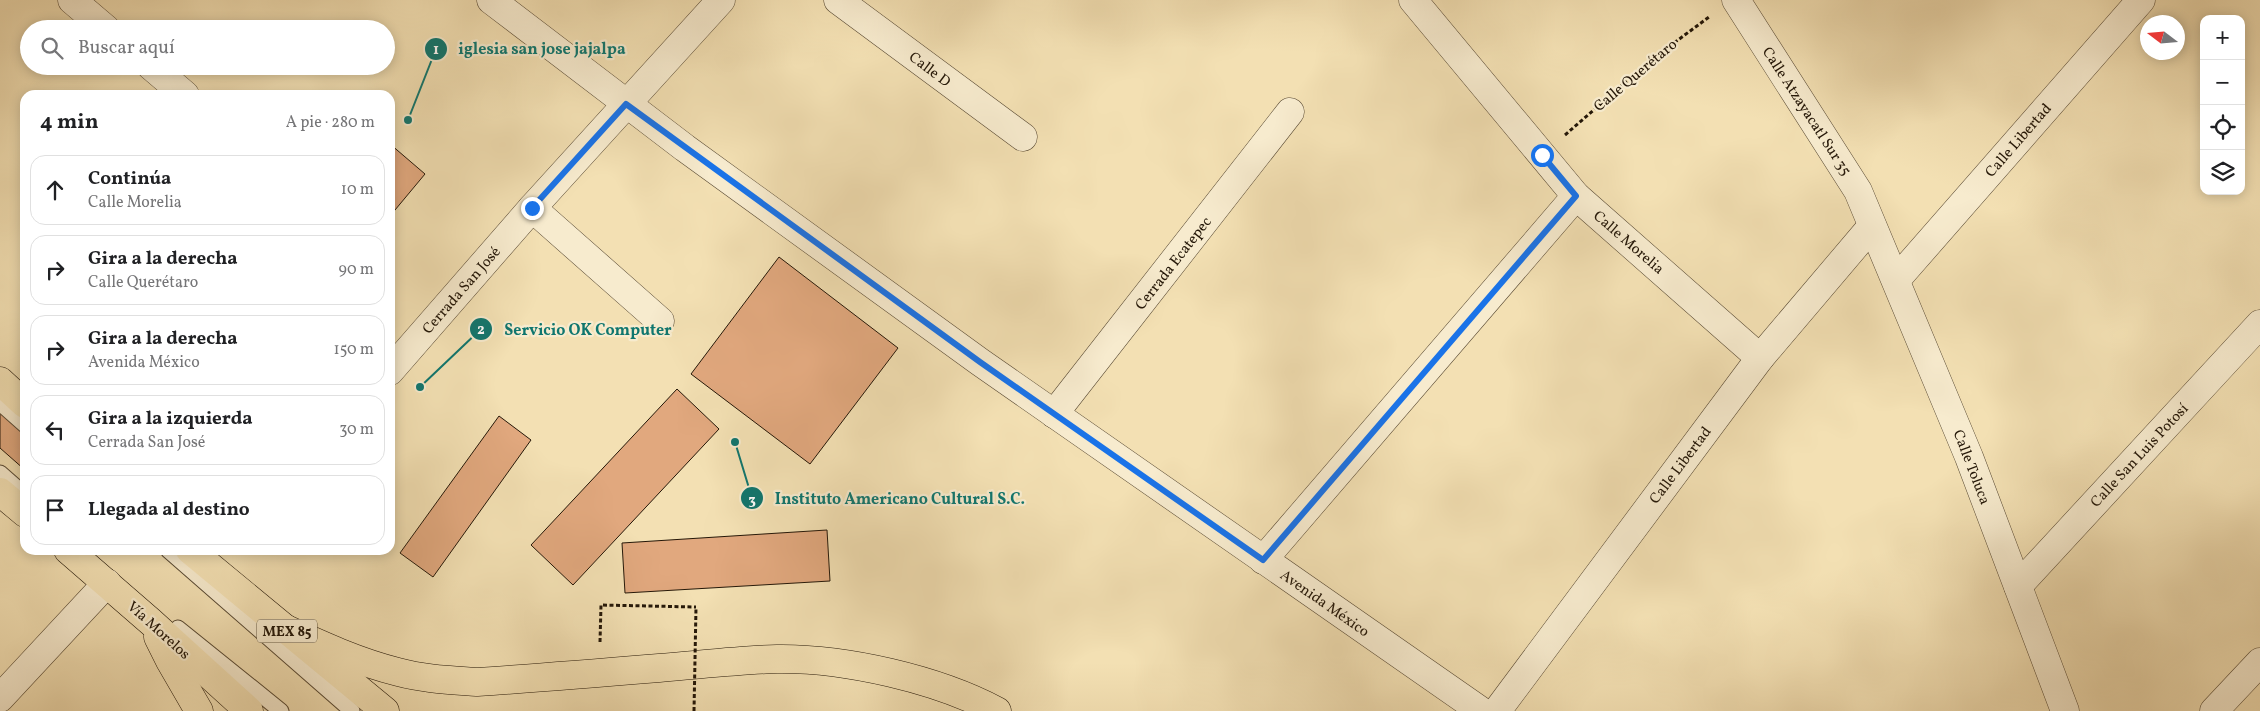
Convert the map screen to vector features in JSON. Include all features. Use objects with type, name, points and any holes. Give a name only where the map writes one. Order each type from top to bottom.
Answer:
[{"type":"main road","points":[[0,381],[20,399]]},
{"type":"main road","points":[[0,492],[20,509]]},
{"type":"main road","name":"Vía Morelos","points":[[74,555],[151,622],[248,711]]},
{"type":"main road","name":"MEX 85","points":[[196,555],[385,711]]},
{"type":"main road","points":[[151,622],[170,661],[199,711]]},
{"type":"main road","points":[[284,628],[359,660],[398,672],[439,680],[477,682],[778,659],[833,663],[888,673],[933,685],[978,701],[997,711]]},
{"type":"street","points":[[72,0],[95,20]]},
{"type":"street","name":"Avenida México","points":[[491,0],[701,160],[1054,414],[1481,711]]},
{"type":"street","name":"Cerrada San José","points":[[395,365],[532,208],[721,0]]},
{"type":"street","name":"Calle D","points":[[838,0],[1023,137]]},
{"type":"street","name":"Calle Morelia","points":[[1413,0],[1576,196],[1760,358]]},
{"type":"street","name":"Calle Atzayacatl Sur 35","points":[[1736,0],[1858,191],[1872,226]]},
{"type":"street","name":"Calle Libertad","points":[[1896,280],[2141,0]]},
{"type":"street","points":[[162,75],[179,90]]},
{"type":"street","name":"Cerrada Ecatepec","points":[[1054,414],[1290,112]]},
{"type":"street","points":[[1263,560],[1576,196]]},
{"type":"street","points":[[532,208],[660,321]]},
{"type":"street","name":"Calle Toluca","points":[[1872,226],[1969,457],[2065,711]]},
{"type":"street","name":"Calle Libertad","points":[[1497,711],[1760,358],[1872,226]]},
{"type":"street","name":"Calle San Luis Potosí","points":[[2018,586],[2260,324]]},
{"type":"street","points":[[0,698],[107,583]]},
{"type":"street","points":[[2214,711],[2260,662]]},
{"type":"lane","points":[[0,403],[20,421]]},
{"type":"lane","points":[[0,473],[20,491]]},
{"type":"lane","points":[[94,555],[190,639],[281,711]]},
{"type":"lane","points":[[174,555],[352,711]]},
{"type":"path","name":"Calle Querétaro","points":[[1542,155],[1651,60],[1710,16]]},
{"type":"path","points":[[601,605],[696,607],[694,711]]},
{"type":"building","points":[[395,148],[425,174],[395,210]]},
{"type":"building","points":[[779,257],[898,348],[810,464],[691,374]]},
{"type":"building","points":[[677,389],[719,429],[573,585],[531,545]]},
{"type":"building","points":[[0,407],[20,425],[20,466],[0,448]]},
{"type":"building","points":[[499,416],[531,440],[433,577],[400,553]]},
{"type":"building","points":[[827,530],[830,581],[625,593],[622,543]]},
{"type":"place","name":"iglesia san jose jajalpa","points":[[408,120]]},
{"type":"place","name":"Servicio OK Computer","points":[[420,387]]},
{"type":"place","name":"Instituto Americano Cultural S.C.","points":[[735,442]]},
{"type":"route","points":[[532,208],[626,104],[980,362],[1263,560],[1576,196],[1542,155]]}]
